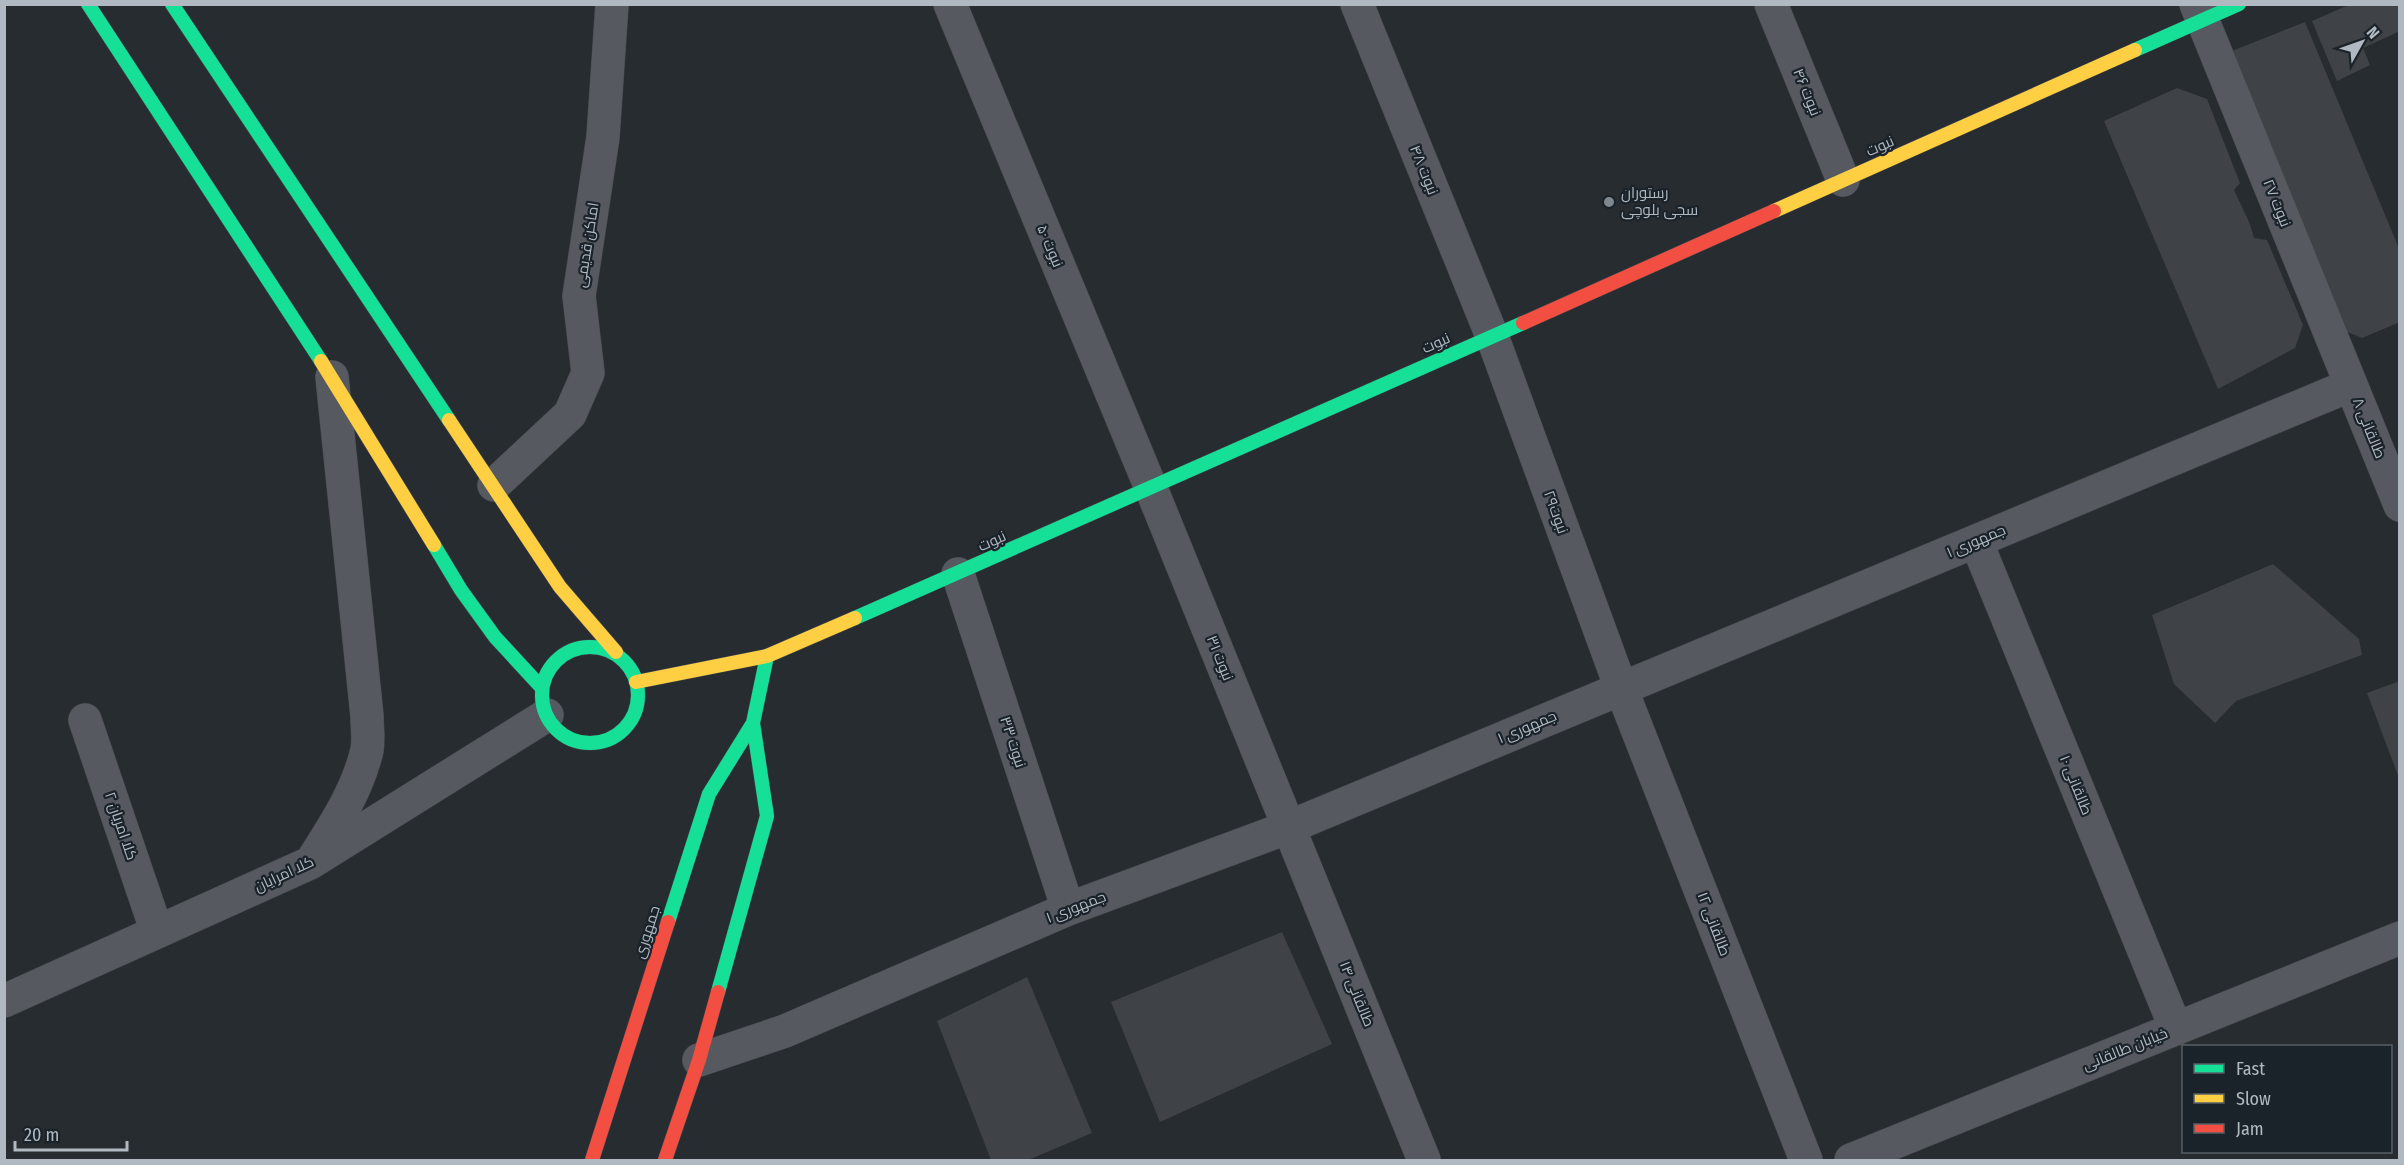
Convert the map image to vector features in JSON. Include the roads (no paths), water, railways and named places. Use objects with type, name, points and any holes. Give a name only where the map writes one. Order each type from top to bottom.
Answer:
[{"type":"main road","points":[[88,4],[332,377],[461,590],[545,701]]},
{"type":"main road","points":[[172,4],[560,586],[635,673],[639,701],[628,726],[605,742],[577,742],[553,728],[545,701],[544,675],[562,653],[589,645],[616,652]]},
{"type":"main road","name":"نبوت","points":[[636,682],[767,656],[958,574],[1844,180],[2199,13],[2239,4]]},
{"type":"main road","name":"جمهوری","points":[[592,1161],[709,794],[753,723],[767,656]]},
{"type":"main road","name":"جمهوری","points":[[665,1161],[699,1060],[767,816],[753,723]]},
{"type":"street","name":"اماکن قدیمی","points":[[494,485],[570,414],[588,373],[579,296],[603,137],[612,4]]},
{"type":"street","name":"نبوت ۵۰","points":[[950,4],[1151,488]]},
{"type":"street","name":"نبوت ۴۸","points":[[1357,4],[1492,336]]},
{"type":"street","name":"نبوت ۴۶","points":[[1771,4],[1844,180]]},
{"type":"street","name":"نبوت ۲۷","points":[[2199,13],[2351,385]]},
{"type":"street","name":"نبوت۲۹","points":[[1492,336],[1621,688]]},
{"type":"street","points":[[310,863],[339,818],[355,784],[367,748],[368,716],[332,377]]},
{"type":"street","name":"طالقانی ۸","points":[[2351,385],[2400,505]]},
{"type":"street","name":"جمهوری ۱","points":[[699,1060],[785,1031],[1068,909],[1289,827],[2351,385]]},
{"type":"street","name":"نبوت ۳۱","points":[[1151,488],[1289,827]]},
{"type":"street","name":"طالقانی ۱۰","points":[[1976,541],[2176,1029]]},
{"type":"street","name":"نبوت ۳۳","points":[[958,574],[1068,909]]},
{"type":"street","name":"طالقانی ۱۲","points":[[1621,688],[1806,1161]]},
{"type":"street","name":"کلا امرایان","points":[[4,1001],[310,863],[545,701]]},
{"type":"street","name":"کلا امریان ۲","points":[[85,720],[157,932]]},
{"type":"street","name":"طالقانی ۱۴","points":[[1289,827],[1424,1161]]},
{"type":"street","name":"خیابان طالقانی","points":[[1851,1161],[2400,938]]},
{"type":"place","name":"رستوران سجی بلوچی","points":[[1609,202]]}]
